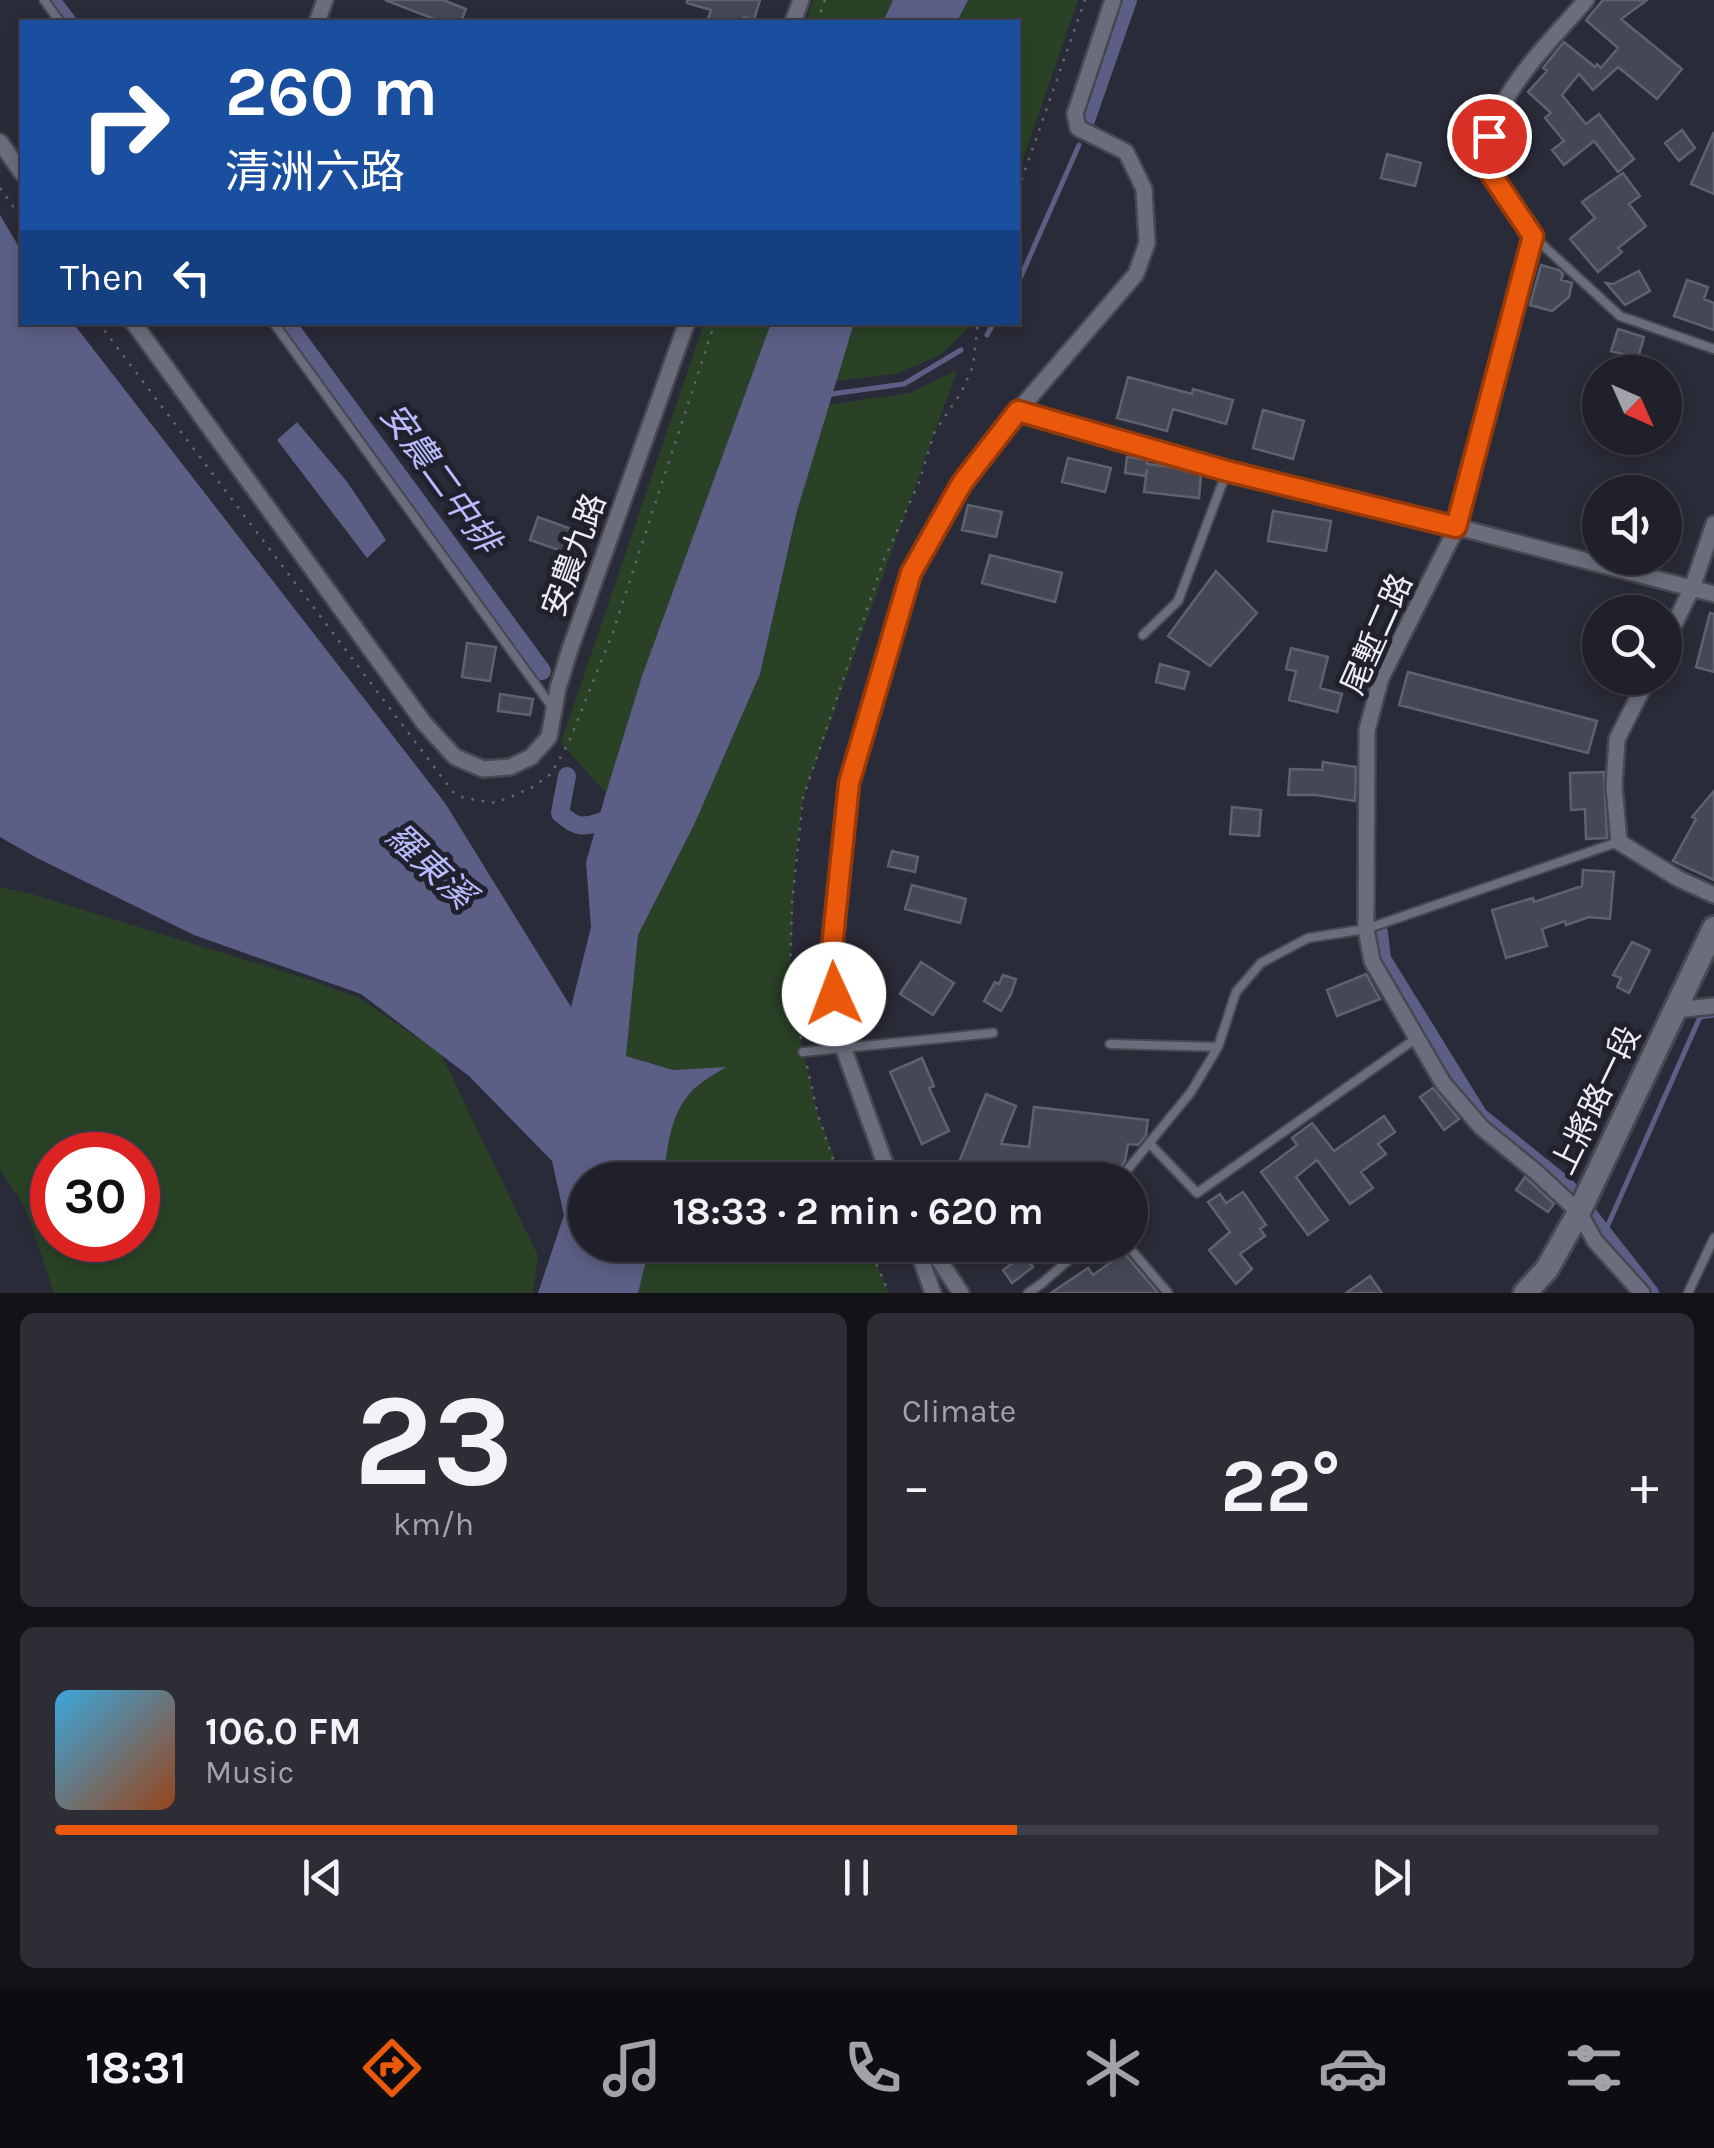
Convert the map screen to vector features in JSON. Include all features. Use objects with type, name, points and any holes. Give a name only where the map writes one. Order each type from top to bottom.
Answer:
[{"type":"main road","name":"上將路一段","points":[[1525,1293],[1547,1269],[1579,1212],[1714,928]]},
{"type":"street","points":[[885,1162],[843,1047],[830,967],[849,783],[911,573],[962,483],[1018,411],[1136,274],[1148,244],[1144,189],[1126,152],[1078,128],[1075,114],[1114,0]]},
{"type":"street","points":[[1533,236],[1491,174],[1489,136],[1508,93],[1586,0]]},
{"type":"street","points":[[0,142],[20,170]]},
{"type":"street","name":"尾塹二路","points":[[1533,236],[1456,527],[1381,678],[1367,730],[1366,929],[1372,961],[1444,1083],[1481,1127],[1579,1212],[1595,1241],[1642,1293]]},
{"type":"street","name":"安農九路","points":[[135,325],[424,724],[455,757],[483,769],[510,767],[530,758],[549,737],[570,649],[686,325]]},
{"type":"street","points":[[1018,411],[1227,471],[1714,594]]},
{"type":"street","points":[[1682,608],[1714,524]]},
{"type":"street","points":[[1640,695],[1618,739],[1614,786],[1619,842],[1679,879],[1714,895]]},
{"type":"street","points":[[1676,1010],[1714,1006]]},
{"type":"street","points":[[925,1262],[933,1293]]},
{"type":"street","points":[[940,1262],[961,1293]]},
{"type":"lane","points":[[1533,236],[1620,316],[1714,349]]},
{"type":"lane","points":[[275,325],[553,708]]},
{"type":"lane","points":[[1143,635],[1178,602],[1227,471]]},
{"type":"lane","points":[[1134,1162],[1191,1092],[1218,1047],[1236,992],[1261,963],[1308,938],[1366,929],[1619,842]]},
{"type":"lane","points":[[804,1052],[993,1033]]},
{"type":"lane","points":[[1150,1144],[1197,1193],[1418,1037]]},
{"type":"lane","points":[[1110,1044],[1218,1047]]},
{"type":"lane","points":[[1688,1293],[1714,1238]]},
{"type":"lane","points":[[1028,1293],[1066,1262]]},
{"type":"lane","points":[[1142,1262],[1168,1293]]},
{"type":"path","points":[[1020,184],[1084,0]]},
{"type":"path","points":[[0,188],[20,216]]},
{"type":"path","points":[[875,1262],[889,1293]]},
{"type":"green space","points":[[813,0],[893,0],[884,20],[807,20]]},
{"type":"green space","points":[[968,0],[1078,0],[1020,168],[1020,20],[958,20]]},
{"type":"green space","points":[[703,325],[770,325],[642,676],[606,793],[561,743]]},
{"type":"green space","points":[[853,325],[971,325],[940,355],[895,374],[835,381]]},
{"type":"green space","points":[[957,370],[803,798],[795,862],[790,976],[818,1115],[836,1162],[666,1162],[671,1132],[684,1100],[724,1067],[673,1070],[626,1056],[638,935],[694,825],[760,674],[799,505],[828,405],[910,393]]},
{"type":"green space","points":[[0,887],[359,998],[441,1054],[538,1256],[533,1293],[54,1293],[44,1262],[160,1262],[160,1132],[30,1132],[30,1222],[25,1207],[0,1170]]},
{"type":"green space","points":[[646,1262],[875,1262],[889,1293],[638,1293]]},
{"type":"water","points":[[893,0],[968,0],[958,20],[884,20]]},
{"type":"water","name":"羅東溪","points":[[0,215],[20,249],[20,325],[75,325],[445,803],[571,1007],[591,927],[586,862],[606,793],[642,676],[770,325],[853,325],[797,511],[760,674],[694,825],[638,935],[626,1056],[673,1070],[726,1067],[685,1099],[671,1132],[666,1162],[568,1162],[568,1262],[646,1262],[638,1293],[538,1293],[564,1215],[552,1161],[469,1076],[361,994],[194,935],[0,837]]},
{"type":"water","points":[[297,422],[348,483],[386,540],[367,558],[277,440]]},
{"type":"building","points":[[385,0],[443,0],[466,9],[462,20],[437,20]]},
{"type":"building","points":[[760,0],[754,20],[708,20],[711,10],[687,3]]},
{"type":"building","points":[[1603,0],[1647,0],[1621,19],[1682,69],[1657,99],[1618,67],[1593,90],[1579,74],[1562,95],[1586,124],[1599,114],[1634,159],[1618,172],[1594,141],[1564,165],[1552,150],[1564,141],[1545,118],[1551,113],[1528,92],[1547,71],[1543,68],[1564,42],[1601,68],[1618,48],[1586,20]]},
{"type":"building","points":[[1682,130],[1695,148],[1679,161],[1665,143]]},
{"type":"building","points":[[1714,132],[1714,194],[1691,184]]},
{"type":"building","points":[[1387,154],[1421,163],[1415,186],[1381,178]]},
{"type":"building","points":[[1623,173],[1640,196],[1629,204],[1646,226],[1618,248],[1622,252],[1598,272],[1570,239],[1595,218],[1582,202]]},
{"type":"building","points":[[1541,265],[1559,270],[1563,274],[1561,280],[1572,283],[1569,297],[1552,311],[1530,305]]},
{"type":"building","points":[[1639,271],[1650,291],[1625,305],[1606,283],[1613,284]]},
{"type":"building","points":[[1687,280],[1708,287],[1704,299],[1714,303],[1714,330],[1674,316]]},
{"type":"building","points":[[1618,329],[1644,337],[1639,355],[1611,351]]},
{"type":"building","points":[[1128,377],[1233,400],[1226,424],[1173,409],[1167,431],[1117,418]]},
{"type":"building","points":[[1263,410],[1304,421],[1293,459],[1253,448]]},
{"type":"building","points":[[1127,457],[1201,475],[1199,498],[1144,492],[1147,469],[1146,476],[1125,473]]},
{"type":"building","points":[[1068,458],[1111,468],[1105,492],[1062,482]]},
{"type":"building","points":[[968,505],[1002,512],[996,537],[962,530]]},
{"type":"building","points":[[1273,511],[1331,521],[1326,551],[1268,541]]},
{"type":"building","points":[[538,517],[577,531],[570,554],[530,540]]},
{"type":"building","points":[[990,555],[1062,573],[1055,602],[982,583]]},
{"type":"building","points":[[1216,571],[1257,613],[1210,666],[1168,636]]},
{"type":"building","points":[[1710,613],[1714,614],[1714,672],[1696,667]]},
{"type":"building","points":[[467,643],[496,647],[490,681],[462,677]]},
{"type":"building","points":[[1291,648],[1328,657],[1320,688],[1342,694],[1337,712],[1289,700],[1296,671],[1286,669]]},
{"type":"building","points":[[1160,664],[1189,672],[1184,689],[1156,682]]},
{"type":"building","points":[[1408,672],[1597,721],[1588,753],[1399,705]]},
{"type":"building","points":[[500,694],[533,699],[530,715],[498,711]]},
{"type":"building","points":[[1323,762],[1356,767],[1355,801],[1288,795],[1290,769],[1322,770]]},
{"type":"building","points":[[1604,772],[1607,838],[1586,839],[1585,809],[1571,810],[1570,773]]},
{"type":"building","points":[[1714,791],[1714,880],[1673,861],[1696,819],[1692,817]]},
{"type":"building","points":[[1232,807],[1261,810],[1259,836],[1230,834]]},
{"type":"building","points":[[892,851],[918,857],[915,872],[888,866]]},
{"type":"building","points":[[1583,870],[1614,872],[1610,919],[1589,917],[1542,929],[1547,946],[1506,958],[1492,910],[1533,898],[1534,902],[1582,886]]},
{"type":"building","points":[[912,885],[966,899],[960,923],[905,909]]},
{"type":"building","points":[[1632,942],[1650,950],[1629,993],[1617,987],[1621,978],[1613,975]]},
{"type":"building","points":[[921,962],[954,983],[933,1015],[900,994]]},
{"type":"building","points":[[1366,974],[1380,999],[1337,1016],[1327,990]]},
{"type":"building","points":[[1003,975],[1016,979],[1001,1011],[984,1001]]},
{"type":"building","points":[[922,1058],[934,1086],[929,1088],[949,1131],[922,1144],[890,1072]]},
{"type":"building","points":[[1433,1088],[1459,1119],[1444,1130],[1420,1097]]},
{"type":"building","points":[[986,1094],[1016,1106],[1001,1144],[1029,1147],[1034,1107],[1148,1120],[1146,1135],[1138,1145],[1128,1144],[1124,1162],[959,1162]]},
{"type":"building","points":[[1384,1116],[1395,1132],[1378,1144],[1386,1154],[1361,1172],[1373,1188],[1350,1204],[1317,1160],[1296,1177],[1328,1220],[1308,1235],[1261,1172],[1297,1145],[1292,1138],[1312,1123],[1334,1151]]},
{"type":"building","points":[[1525,1177],[1554,1204],[1548,1212],[1516,1190]]},
{"type":"building","points":[[1243,1192],[1266,1225],[1260,1229],[1265,1236],[1240,1254],[1252,1269],[1236,1284],[1209,1250],[1230,1232],[1208,1202],[1220,1194],[1226,1203]]},
{"type":"building","points":[[1014,1262],[1029,1262],[1033,1267],[1012,1283],[1003,1270]]},
{"type":"building","points":[[1111,1262],[1132,1262],[1158,1293],[1051,1293],[1088,1268],[1093,1275]]},
{"type":"building","points":[[1370,1276],[1382,1293],[1346,1293]]},
{"type":"waterway","name":"安農二中排","points":[[54,0],[66,20]]},
{"type":"waterway","points":[[1085,123],[1128,0]]},
{"type":"waterway","points":[[1020,278],[1079,145]]},
{"type":"waterway","name":"安農二中排","points":[[288,325],[542,671]]},
{"type":"waterway","points":[[987,335],[992,325]]},
{"type":"waterway","points":[[824,395],[904,384],[961,350]]},
{"type":"waterway","name":"安農二中排","points":[[567,776],[560,813],[586,826],[620,819]]},
{"type":"waterway","points":[[1379,933],[1382,959],[1479,1116],[1566,1186],[1650,1293]]},
{"type":"waterway","points":[[1604,1234],[1700,1017],[1714,1015]]},
{"type":"route","points":[[834,994],[830,967],[849,783],[911,573],[962,483],[1018,411],[1227,471],[1456,527],[1533,236],[1491,174],[1489,136]]}]
